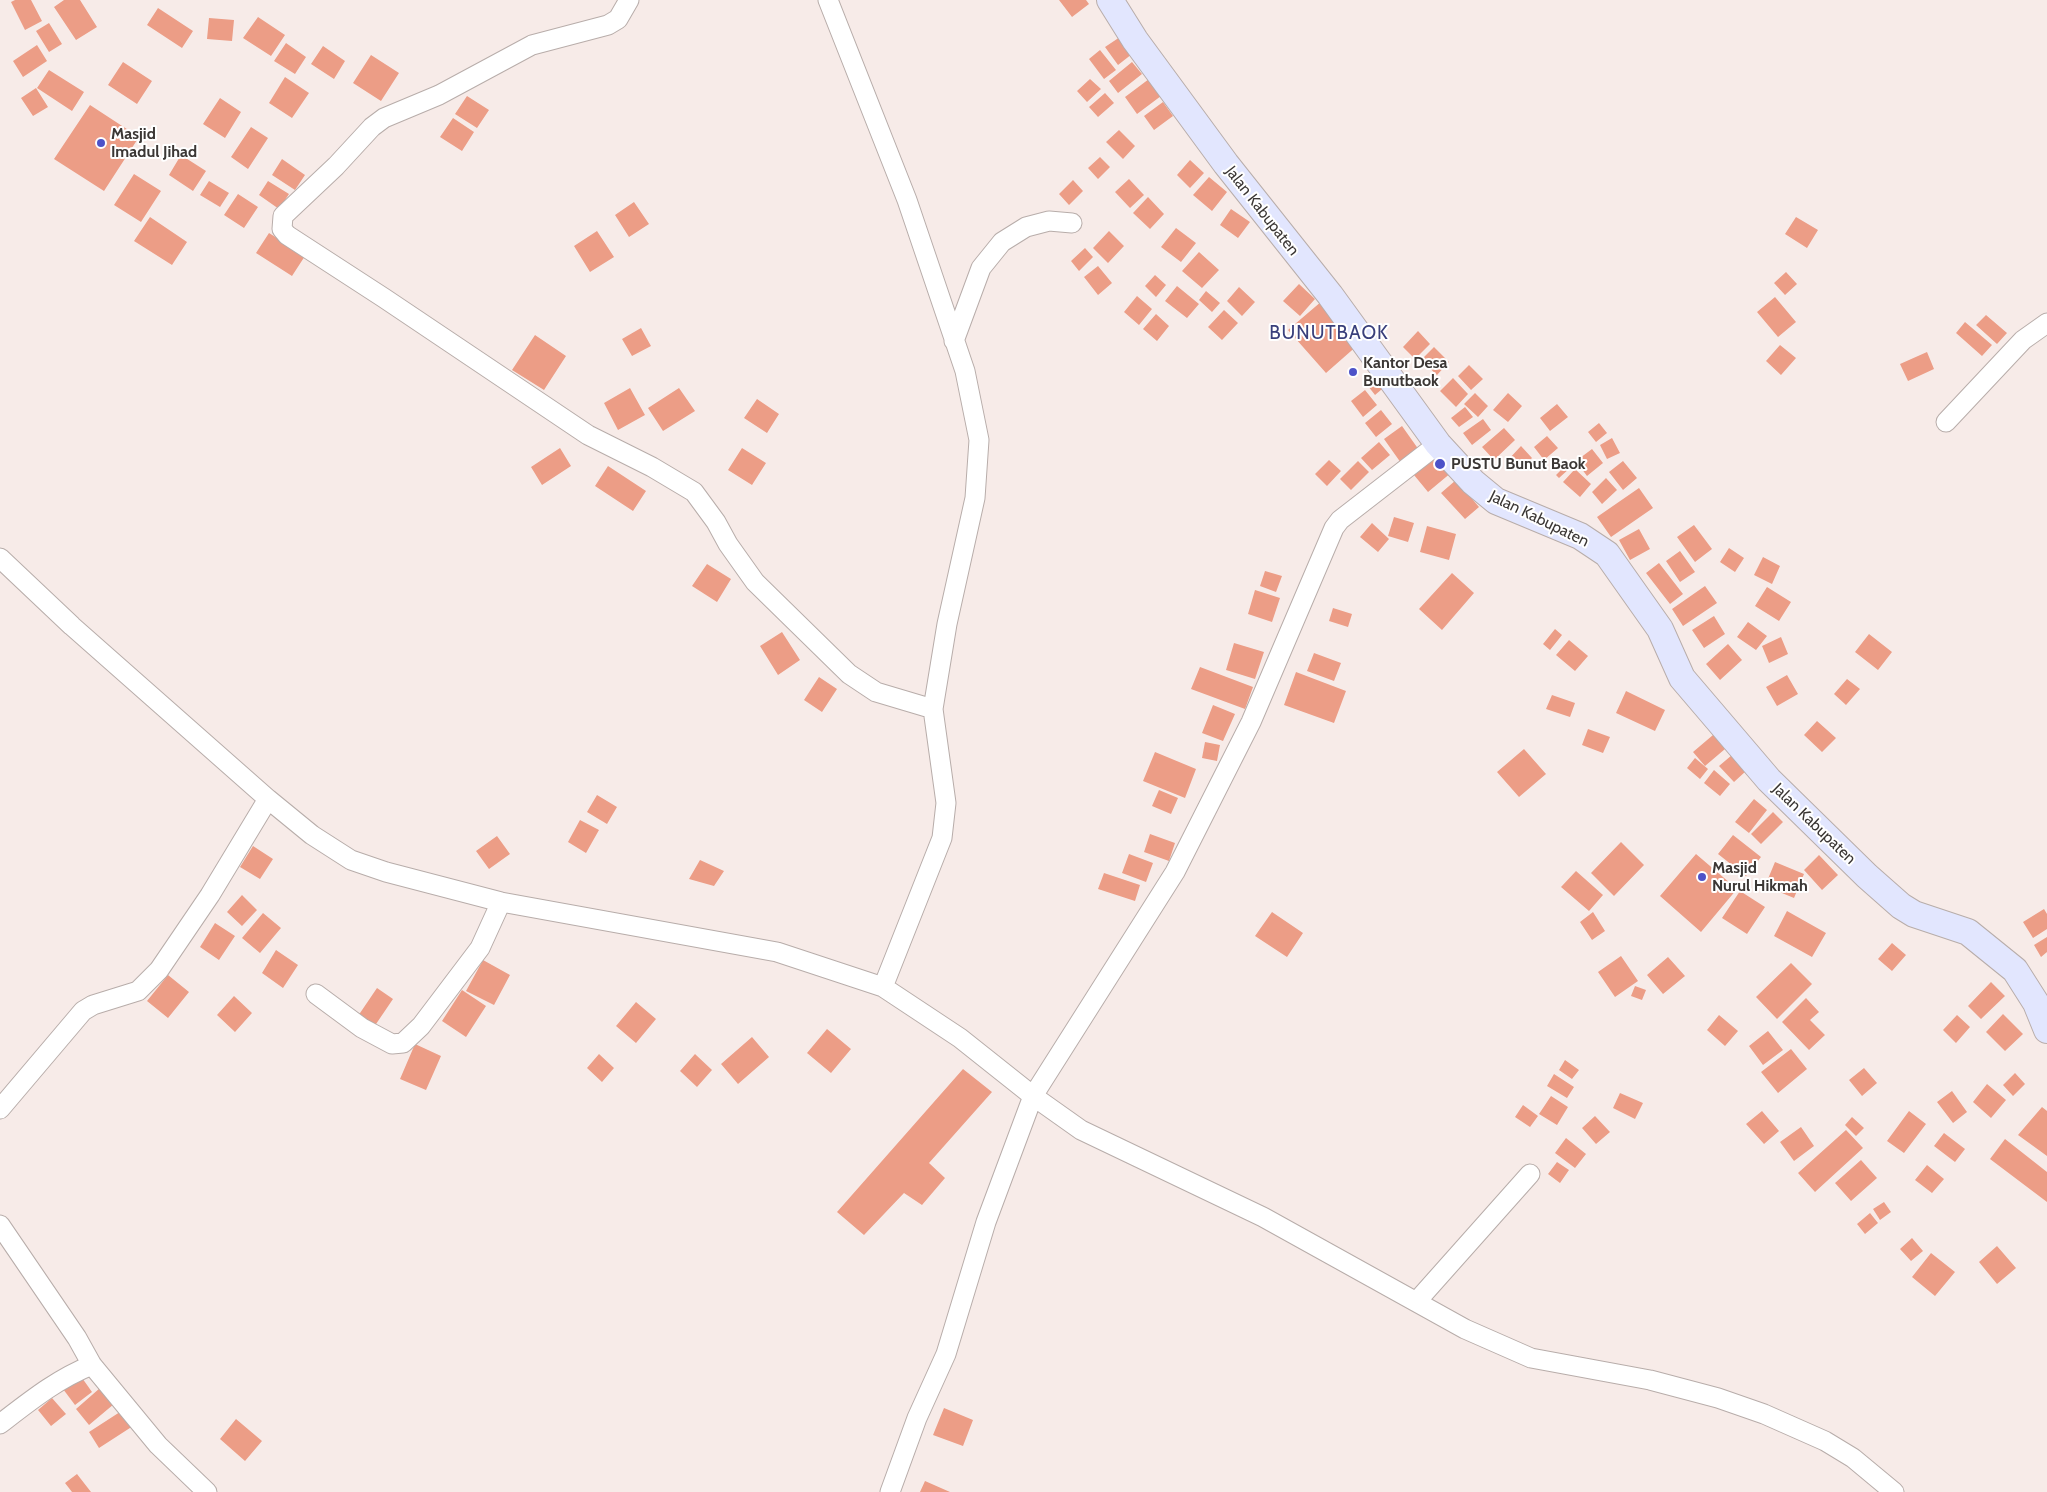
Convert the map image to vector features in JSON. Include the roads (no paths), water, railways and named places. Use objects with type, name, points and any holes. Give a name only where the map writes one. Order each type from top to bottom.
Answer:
[{"type":"street","points":[[629,0],[618,19],[608,25],[532,45],[439,95],[384,118],[372,127],[336,166],[283,216],[282,229],[287,236],[384,298],[588,435],[652,467],[694,492],[755,582],[849,674],[876,692],[933,709]]},
{"type":"street","points":[[828,0],[907,200],[965,371],[979,440],[975,498],[948,624],[933,709],[946,803],[942,838],[883,987]]},
{"type":"street","name":"Jalan Kabupaten","points":[[1110,0],[1135,40],[1226,164],[1330,295],[1438,444],[1484,494],[1496,501],[1580,536],[1607,554],[1660,629],[1682,678],[1769,780],[1901,906],[1914,914],[1968,932],[2015,970],[2036,1003],[2047,1030]]},
{"type":"street","points":[[954,341],[981,268],[1002,242],[1026,227],[1049,221],[1072,223]]},
{"type":"street","points":[[1946,422],[2023,340],[2047,323]]},
{"type":"street","points":[[890,1492],[917,1418],[946,1354],[986,1222],[1033,1096],[1175,872],[1251,722],[1334,528],[1340,520],[1438,444]]},
{"type":"street","points":[[0,558],[72,626],[268,799],[312,835],[351,860],[386,872],[501,902],[777,952],[883,987],[960,1038],[1033,1096],[1081,1130],[1263,1217],[1465,1329],[1531,1358],[1650,1380],[1718,1398],[1764,1414],[1824,1441],[1853,1458],[1894,1492]]},
{"type":"street","points":[[0,1109],[82,1011],[93,1005],[138,991],[158,970],[210,895],[268,799]]},
{"type":"street","points":[[316,994],[362,1028],[392,1044],[403,1043],[421,1026],[480,948],[501,902]]},
{"type":"street","points":[[1417,1301],[1530,1174]]},
{"type":"street","points":[[0,1225],[77,1338],[92,1365],[158,1445],[207,1492]]},
{"type":"street","points":[[0,1424],[30,1400],[70,1374],[92,1365]]},
{"type":"place","name":"Masjid Imadul Jihad","points":[[101,143]]},
{"type":"place","name":"Kantor Desa Bunutbaok","points":[[1353,372]]},
{"type":"place","name":"PUSTU Bunut Baok","points":[[1440,464]]},
{"type":"place","name":"Masjid Nurul Hikmah","points":[[1702,877]]},
{"type":"district","name":"BUNUTBAOK","points":[[1329,333]]}]
